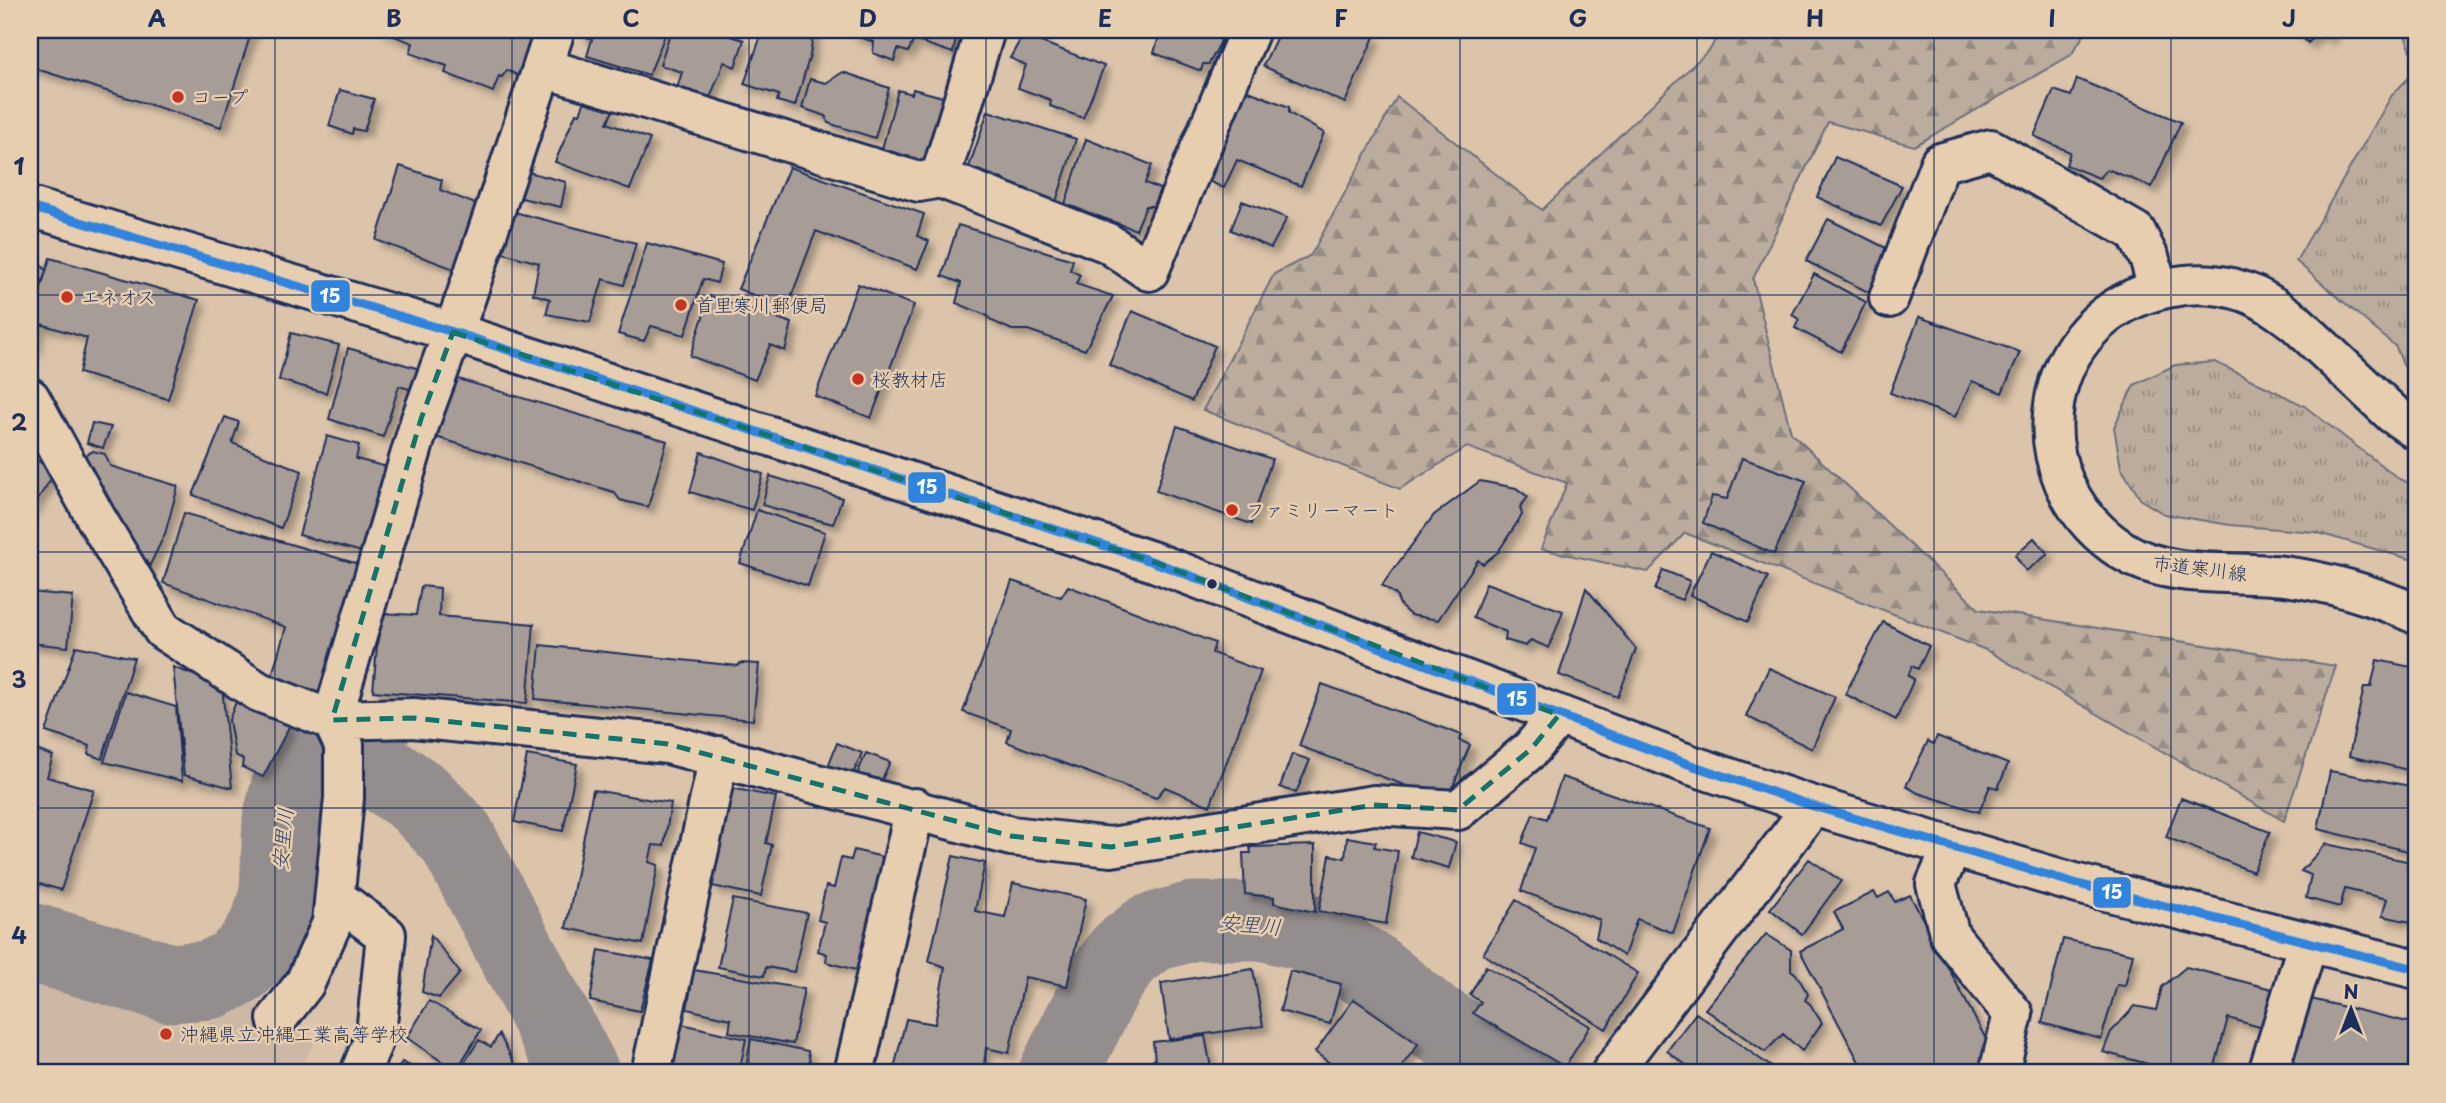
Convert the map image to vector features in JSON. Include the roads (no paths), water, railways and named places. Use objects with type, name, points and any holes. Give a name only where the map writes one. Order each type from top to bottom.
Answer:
[{"type":"street","points":[[277,1018],[305,983],[332,923],[344,798],[338,732],[421,419],[555,30]]},
{"type":"street","points":[[940,178],[985,30]]},
{"type":"street","points":[[544,68],[919,182],[940,178],[1108,243],[1149,271],[1250,30]]},
{"type":"street","points":[[1889,298],[1940,163],[1991,149],[2136,232],[2150,260],[2158,289]]},
{"type":"street","points":[[30,207],[453,332],[1154,562],[1688,764],[1813,806],[2078,884],[2416,969]]},
{"type":"street","name":"市道寒川線","points":[[2416,430],[2393,414],[2295,322],[2248,292],[2205,283],[2158,289],[2126,301],[2093,325],[2065,364],[2052,404],[2052,435],[2057,462],[2073,498],[2092,524],[2123,551],[2149,563],[2175,569],[2281,576],[2328,583],[2358,591],[2416,614]]},
{"type":"street","points":[[30,398],[96,518],[163,630],[258,692],[338,732],[414,718],[668,744],[915,808],[1011,836],[1111,847],[1374,805],[1458,810],[1531,749],[1559,715]]},
{"type":"street","points":[[651,1073],[719,756]]},
{"type":"street","points":[[1612,1073],[1813,806]]},
{"type":"street","points":[[854,1073],[915,808]]},
{"type":"street","points":[[1952,848],[1936,884],[1950,936],[2013,1014],[1999,1073]]},
{"type":"street","points":[[335,897],[386,935],[376,1034],[360,1073]]},
{"type":"street","points":[[2268,1073],[2308,942]]},
{"type":"waterway","name":"安里川","points":[[30,942],[170,983],[210,980],[237,967],[253,951],[270,925],[279,892],[282,820],[291,784],[305,764],[320,758],[384,774],[419,798],[456,837],[580,1073]]},
{"type":"waterway","name":"安里川","points":[[1058,1073],[1103,983],[1124,954],[1151,933],[1193,921],[1262,921],[1307,932],[1369,970],[1429,1019],[1519,1073]]},
{"type":"place","name":"コープ","points":[[178,97]]},
{"type":"place","name":"エネオス","points":[[67,297]]},
{"type":"place","name":"首里寒川郵便局","points":[[681,305]]},
{"type":"place","name":"桜教材店","points":[[858,379]]},
{"type":"place","name":"ファミリーマート","points":[[1232,510]]},
{"type":"place","name":"沖縄県立沖縄工業高等学校","points":[[166,1034]]}]
